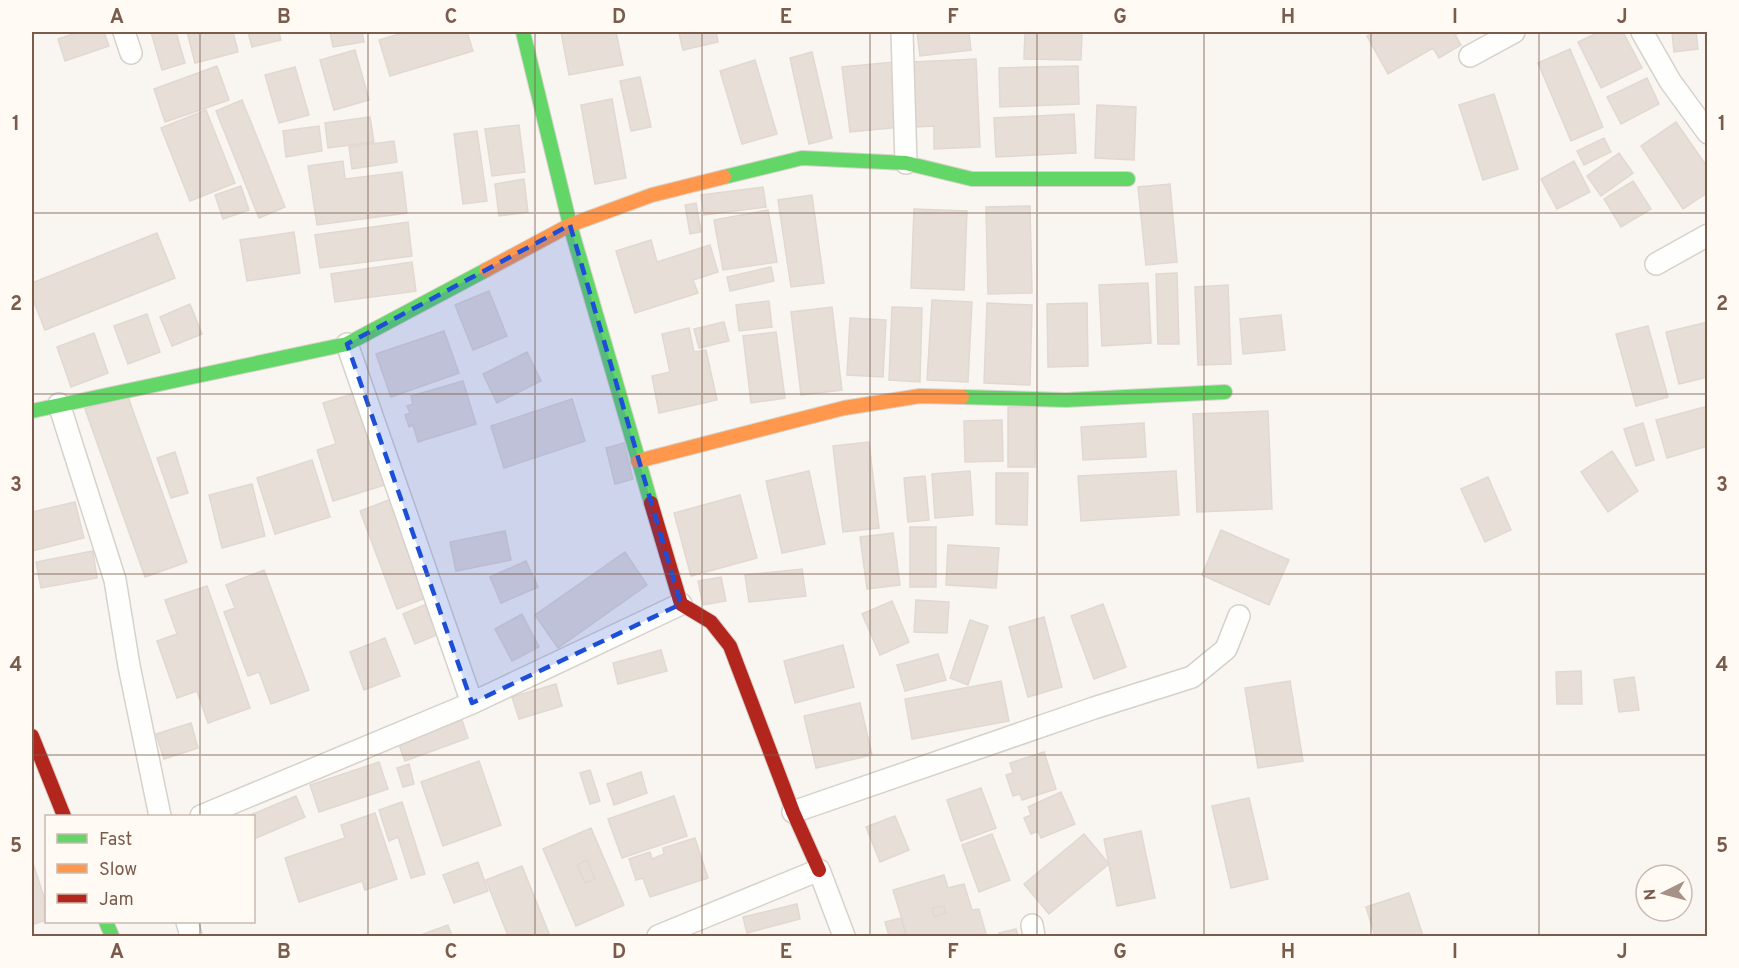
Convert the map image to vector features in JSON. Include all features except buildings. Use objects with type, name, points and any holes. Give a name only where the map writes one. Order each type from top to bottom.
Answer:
[{"type":"main road","points":[[523,32],[570,225],[681,604],[711,622],[730,646],[793,812],[819,870]]},
{"type":"main road","points":[[32,411],[347,344],[570,225],[652,195],[802,158],[906,163],[972,179],[1128,179]]},
{"type":"main road","points":[[638,461],[844,408],[920,396],[1066,400],[1225,392]]},
{"type":"main road","points":[[32,736],[64,815]]},
{"type":"street","points":[[123,32],[131,53]]},
{"type":"street","points":[[902,32],[906,163]]},
{"type":"street","points":[[1470,56],[1514,32]]},
{"type":"street","points":[[1642,32],[1670,81],[1707,133]]},
{"type":"street","points":[[1656,264],[1706,241]]},
{"type":"street","points":[[347,344],[472,703]]},
{"type":"street","points":[[59,404],[115,580],[129,666],[160,815]]},
{"type":"street","points":[[203,815],[472,703],[681,604]]},
{"type":"street","points":[[793,812],[1192,677],[1226,649],[1239,616]]},
{"type":"street","points":[[658,936],[819,870],[844,936]]},
{"type":"highlighted area","points":[[570,225],[681,604],[472,703],[347,344]]},
{"type":"traffic: fast","points":[[523,32],[570,225],[651,503]]},
{"type":"traffic: fast","points":[[724,177],[802,158],[906,163],[972,179],[1128,179]]},
{"type":"traffic: fast","points":[[32,411],[347,344],[486,270]]},
{"type":"traffic: fast","points":[[962,397],[1066,400],[1225,392]]},
{"type":"traffic: fast","points":[[106,923],[112,936]]},
{"type":"traffic: slow","points":[[486,270],[570,225],[652,195],[724,177]]},
{"type":"traffic: slow","points":[[638,461],[844,408],[920,396],[962,397]]},
{"type":"traffic: jam","points":[[651,503],[681,604],[711,622],[730,646],[793,812],[819,870]]},
{"type":"traffic: jam","points":[[32,736],[64,815]]}]
